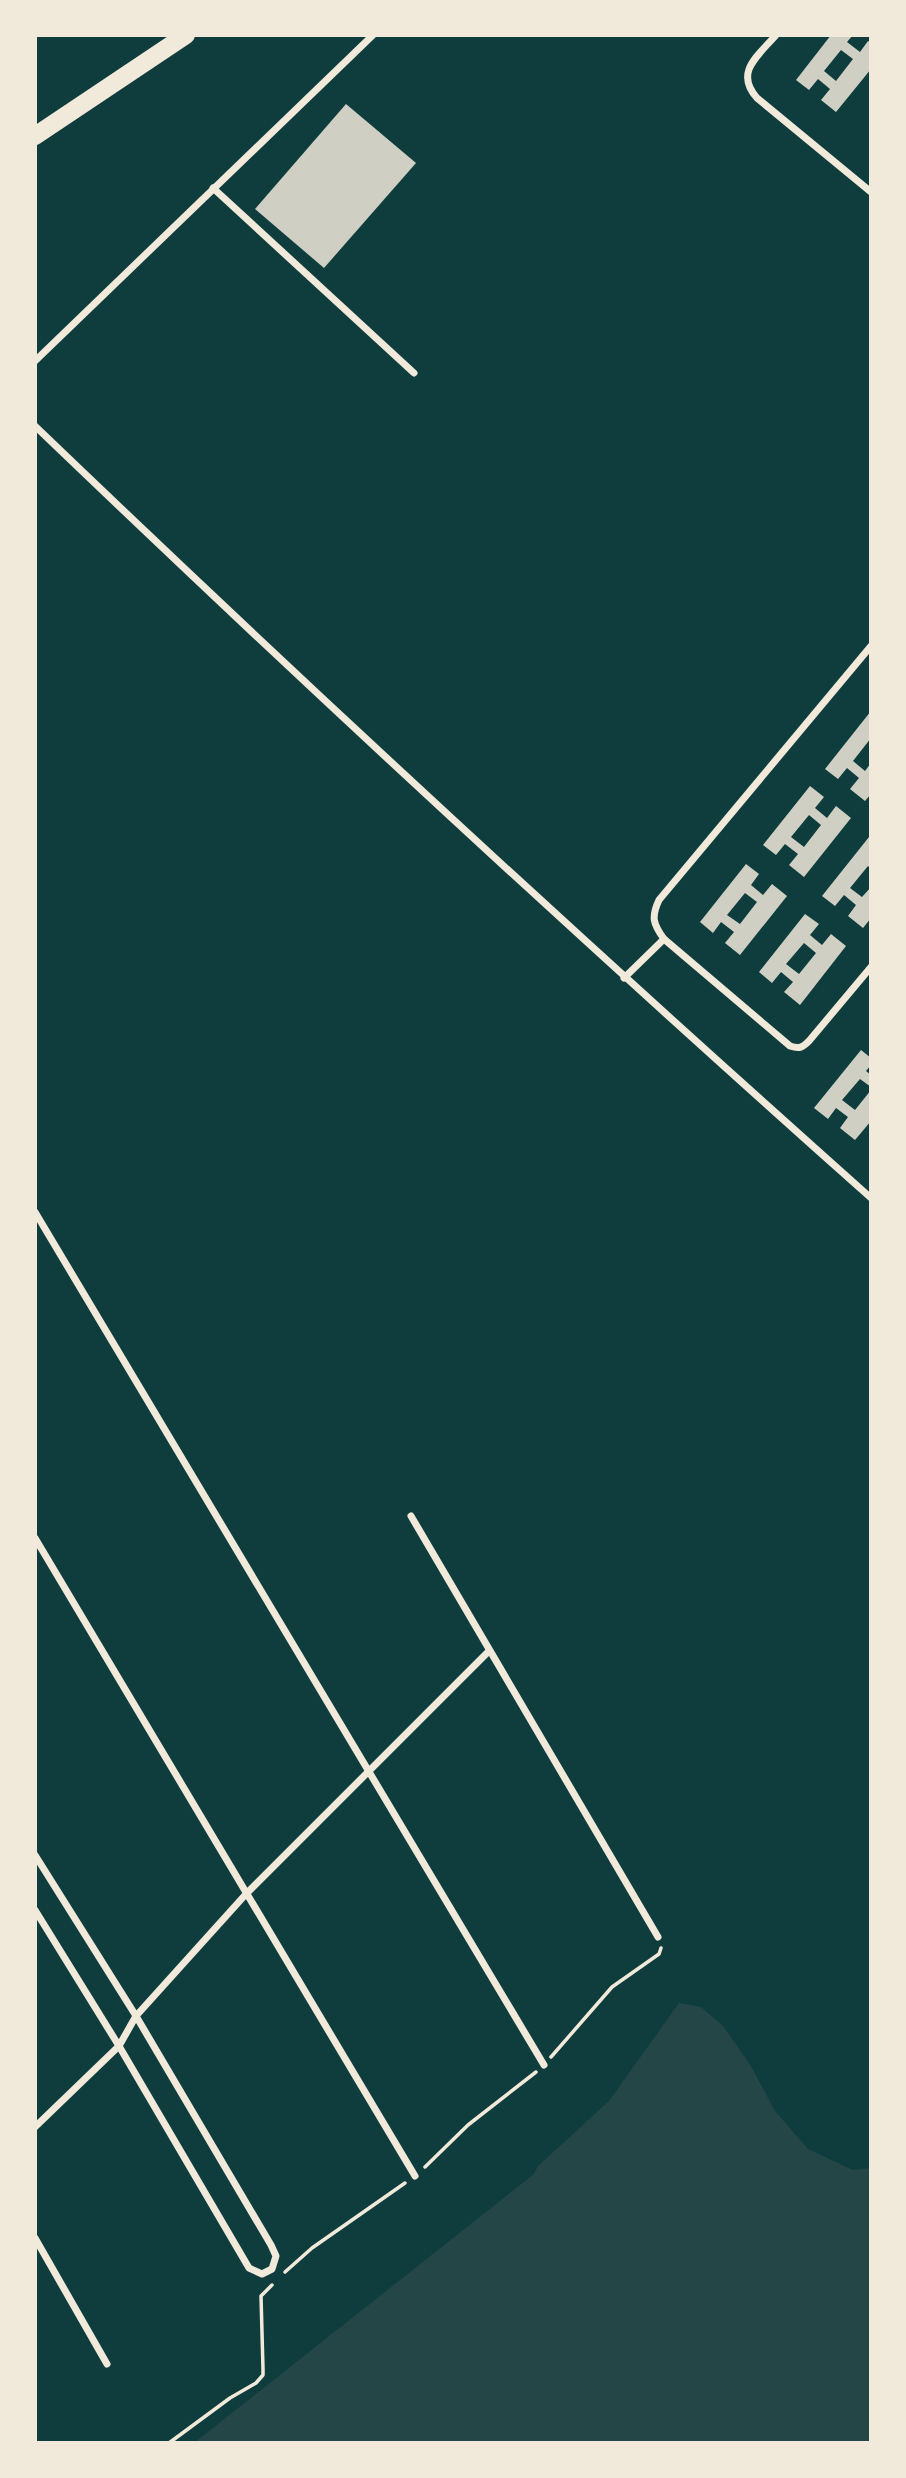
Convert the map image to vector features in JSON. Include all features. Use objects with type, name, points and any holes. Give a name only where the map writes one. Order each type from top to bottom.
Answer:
[{"type":"main road","points":[[35,136],[186,35]]},
{"type":"street","points":[[35,360],[373,35]]},
{"type":"street","points":[[776,35],[752,63],[746,77],[749,89],[871,192]]},
{"type":"street","points":[[213,188],[414,373]]},
{"type":"street","points":[[35,426],[194,578],[624,978],[871,1198]]},
{"type":"street","points":[[871,646],[659,900],[653,915],[654,925],[664,939],[790,1045],[797,1048],[803,1047],[809,1041],[871,967]]},
{"type":"street","points":[[624,978],[664,939]]},
{"type":"street","points":[[35,1212],[544,2065]]},
{"type":"street","points":[[411,1516],[658,1937]]},
{"type":"street","points":[[35,1538],[415,2176]]},
{"type":"street","points":[[35,2127],[119,2046],[136,2016],[246,1894],[489,1651]]},
{"type":"street","points":[[35,1854],[136,2016],[271,2245],[276,2256],[272,2269],[262,2274],[249,2268],[119,2046],[35,1910]]},
{"type":"street","points":[[35,2238],[107,2364]]},
{"type":"path","points":[[169,2443],[189,2431],[230,2398],[257,2384],[263,2375],[261,2296],[312,2248],[415,2176],[468,2125],[544,2065],[611,1987],[659,1954],[661,1946],[658,1937]]},
{"type":"shaded area","points":[[679,2003],[701,2007],[723,2026],[751,2066],[775,2111],[808,2149],[853,2170],[871,2168],[871,2443],[194,2443],[534,2174],[538,2166],[609,2101]]},
{"type":"building","points":[[831,35],[853,35],[847,42],[860,52],[868,41],[871,43],[871,69],[836,112],[821,100],[830,89],[818,79],[809,90],[796,80]],"holes":[[[841,50],[853,59],[836,81],[824,71]]]},
{"type":"building","points":[[346,104],[416,163],[324,268],[255,209]]},
{"type":"building","points":[[871,711],[871,738],[853,761],[865,771],[871,763],[871,794],[865,801],[850,789],[859,778],[847,768],[838,779],[825,769]]},
{"type":"building","points":[[810,786],[824,797],[815,808],[827,818],[836,806],[851,818],[804,877],[789,865],[798,854],[785,844],[776,855],[763,845]],"holes":[[[809,815],[821,825],[804,847],[791,837]]]},
{"type":"building","points":[[869,837],[871,869],[868,866],[850,888],[862,897],[871,887],[871,918],[863,928],[848,916],[856,905],[844,895],[835,906],[822,896]]},
{"type":"building","points":[[746,864],[759,874],[751,885],[763,895],[772,884],[787,896],[740,955],[725,943],[734,932],[721,922],[713,933],[700,922]],"holes":[[[745,893],[757,902],[740,924],[727,915]]]},
{"type":"building","points":[[805,914],[819,924],[810,935],[822,945],[831,934],[846,946],[800,1005],[784,992],[793,982],[781,972],[772,983],[759,972]],"holes":[[[804,943],[816,953],[799,974],[786,964]]]},
{"type":"building","points":[[861,1050],[871,1058],[871,1065],[866,1071],[871,1075],[871,1087],[860,1079],[842,1100],[855,1110],[871,1090],[871,1121],[855,1140],[840,1128],[848,1117],[836,1108],[828,1119],[814,1108]]}]
